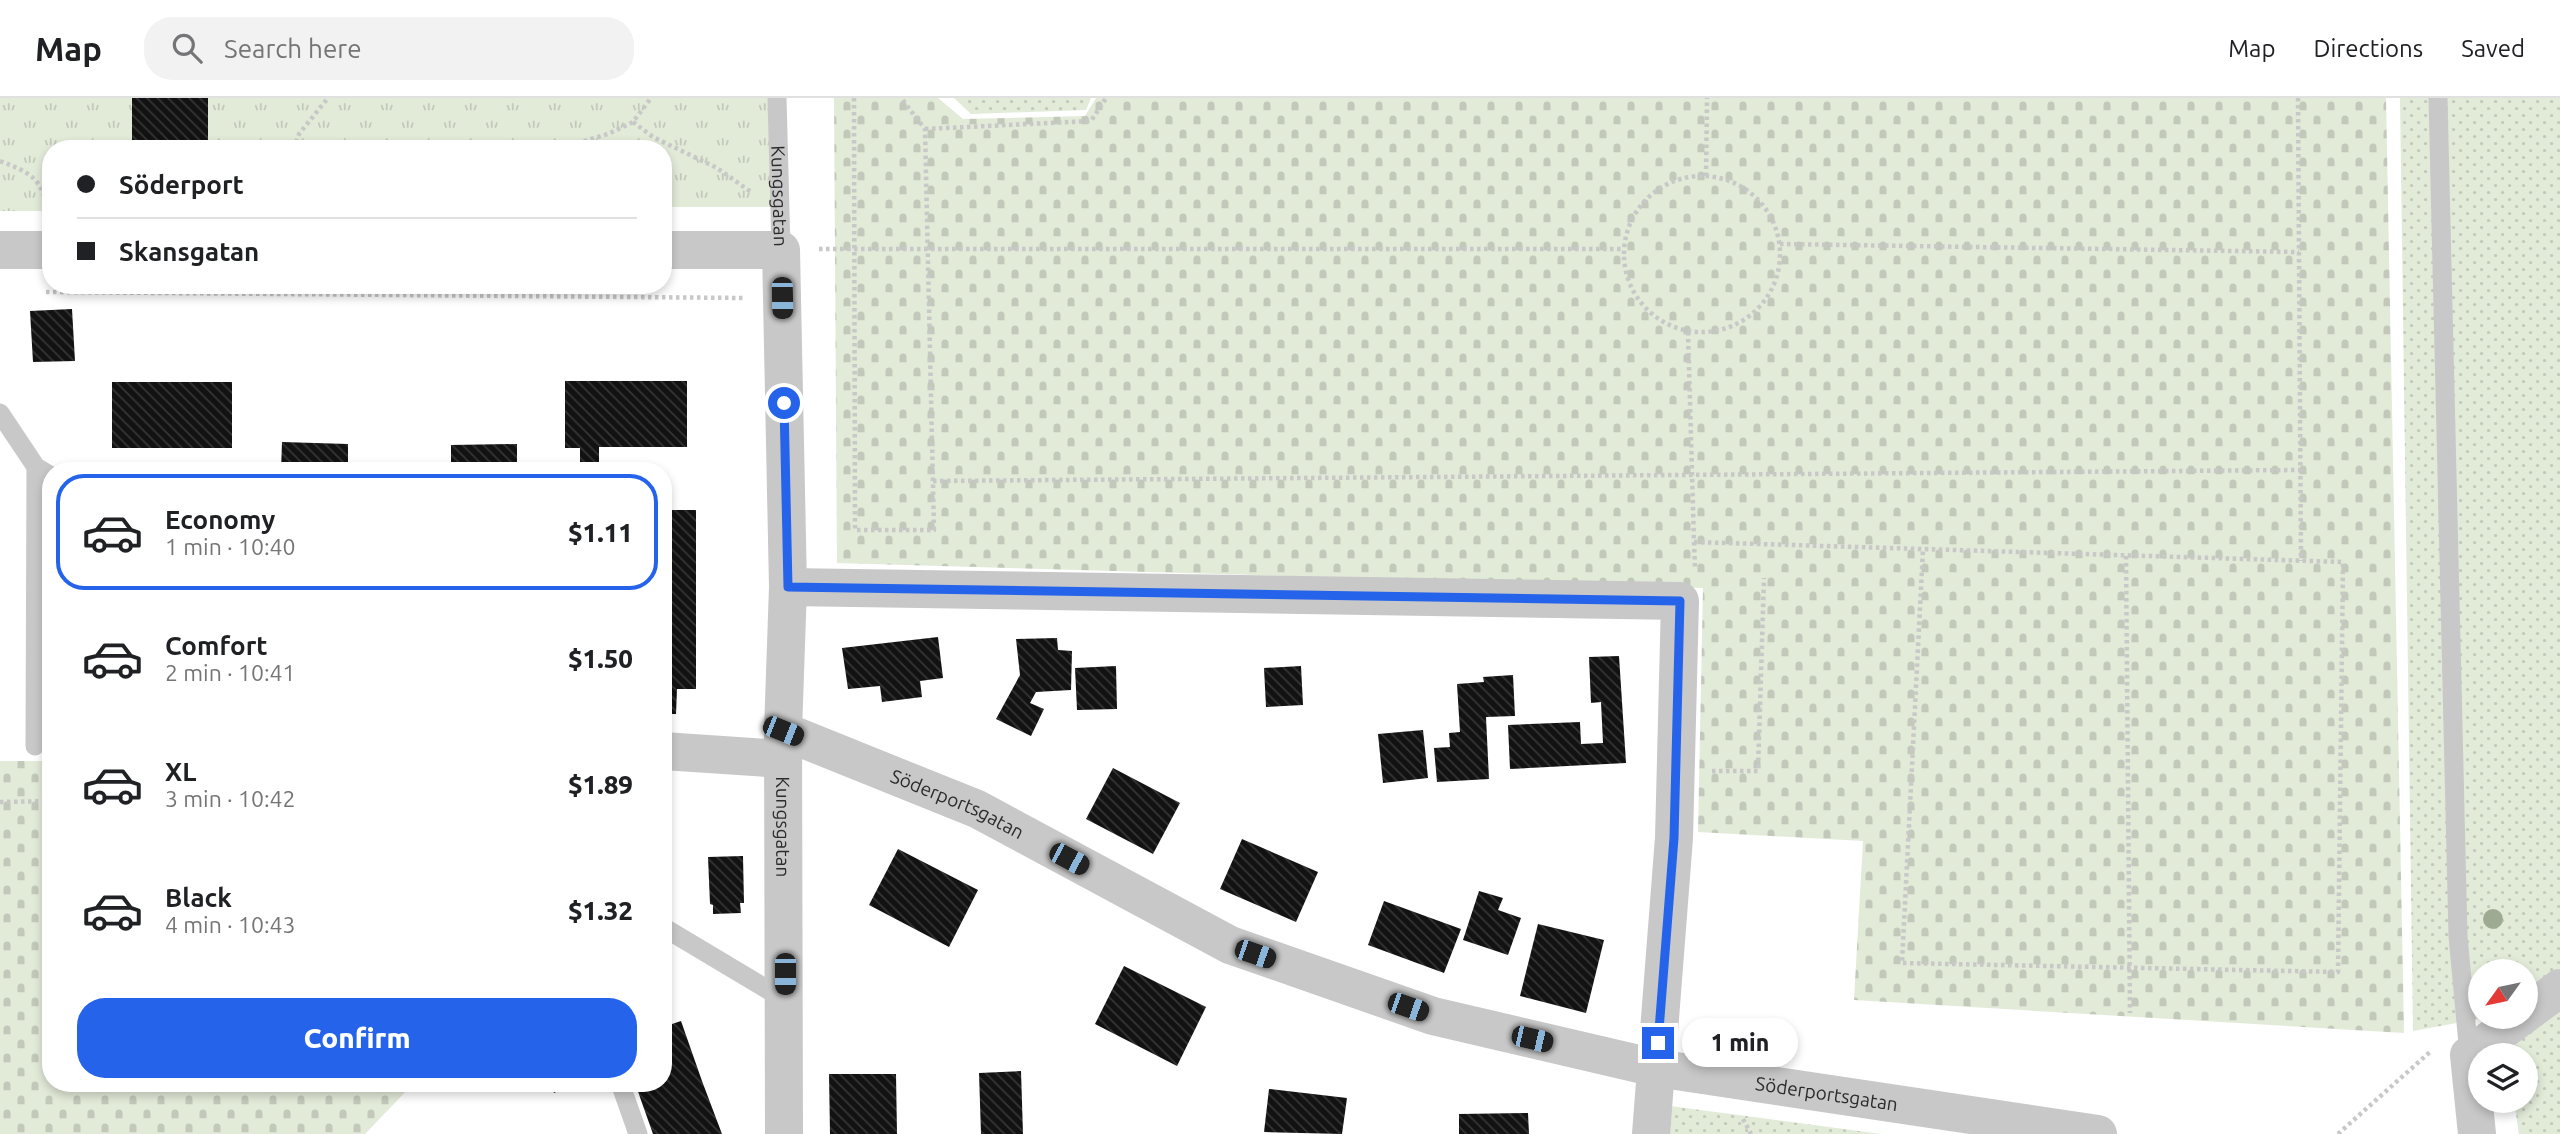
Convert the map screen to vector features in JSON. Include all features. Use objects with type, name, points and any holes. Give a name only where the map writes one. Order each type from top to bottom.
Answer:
[{"type":"street","points":[[0,250],[42,236]]},
{"type":"street","points":[[672,250],[781,250]]},
{"type":"street","name":"Kungsgatan","points":[[781,250],[788,587],[783,745],[784,1134]]},
{"type":"street","points":[[788,587],[1687,585],[1651,1134]]},
{"type":"street","name":"Söderportsgatan","points":[[672,751],[783,745],[977,809],[1230,945],[1433,1016],[1656,1068],[2098,1134]]},
{"type":"street","points":[[2538,1004],[2560,988]]},
{"type":"street","points":[[2477,1134],[2467,1038],[2490,1029]]},
{"type":"lane","name":"Kungsgatan","points":[[777,98],[777,211],[781,250]]},
{"type":"lane","points":[[2438,98],[2458,936],[2467,1038]]},
{"type":"lane","points":[[0,413],[42,470]]},
{"type":"lane","points":[[35,746],[42,505]]},
{"type":"lane","points":[[672,932],[785,1000]]},
{"type":"lane","points":[[623,1092],[638,1134]]},
{"type":"path","points":[[297,140],[328,98]]},
{"type":"path","points":[[588,140],[633,122],[651,98]]},
{"type":"path","points":[[854,98],[855,530],[934,530],[925,129],[901,98]]},
{"type":"path","points":[[925,129],[1091,121],[1106,98]]},
{"type":"path","points":[[1706,176],[1707,98]]},
{"type":"path","points":[[2298,98],[2301,561]]},
{"type":"path","points":[[633,122],[657,140]]},
{"type":"path","points":[[672,147],[717,168],[777,211]]},
{"type":"path","points":[[0,161],[31,173],[42,190]]},
{"type":"path","points":[[1706,176],[1728,180],[1747,190],[1763,205],[1774,224],[1780,244],[1778,274],[1766,301],[1744,321],[1717,332],[1688,332],[1661,322],[1640,303],[1626,278],[1623,249],[1629,226],[1641,204],[1659,188],[1682,178],[1706,176]]},
{"type":"path","points":[[1780,244],[2299,252]]},
{"type":"path","points":[[781,250],[1623,249]]},
{"type":"path","points":[[289,294],[782,298]]},
{"type":"path","points":[[1687,585],[1694,542],[1688,332]]},
{"type":"path","points":[[933,481],[2301,470]]},
{"type":"path","points":[[1694,542],[1923,549],[2126,556],[2343,562],[2337,972],[1902,963],[1923,549]]},
{"type":"path","points":[[2126,556],[2132,967],[2130,1013]]},
{"type":"path","points":[[1676,770],[1758,771],[1764,578]]},
{"type":"path","points":[[0,802],[42,801]]},
{"type":"path","points":[[2339,1134],[2467,1038]]},
{"type":"green space","points":[[0,98],[773,98],[774,207],[672,207],[672,140],[42,140],[42,211],[0,211]]},
{"type":"green space","points":[[834,98],[938,98],[963,119],[1085,116],[1096,98],[2386,98],[2404,1033],[1854,1000],[1863,841],[1698,832],[1703,588],[837,563]]},
{"type":"green space","points":[[954,98],[1091,98],[1086,110],[971,114]]},
{"type":"green space","points":[[2400,98],[2560,98],[2560,1134],[2519,1134],[2516,1113],[2538,1113],[2538,1043],[2506,1043],[2505,1029],[2538,1029],[2538,959],[2468,959],[2468,1021],[2413,1031]]},
{"type":"green space","points":[[0,761],[42,761],[42,1092],[405,1092],[365,1134],[0,1134]]},
{"type":"green space","points":[[1670,1106],[1881,1134],[1670,1134]]},
{"type":"building","points":[[132,98],[208,98],[208,140],[132,140]]},
{"type":"building","points":[[72,309],[75,361],[33,362],[30,311]]},
{"type":"building","points":[[565,381],[687,381],[687,447],[599,447],[599,462],[580,462],[580,448],[565,448]]},
{"type":"building","points":[[112,382],[232,382],[232,448],[112,448]]},
{"type":"building","points":[[282,442],[348,444],[348,462],[281,462]]},
{"type":"building","points":[[517,444],[517,462],[451,462],[451,445]]},
{"type":"building","points":[[672,510],[696,510],[696,689],[677,689],[676,714],[672,714]]},
{"type":"building","points":[[938,637],[943,678],[920,681],[922,697],[882,702],[880,686],[848,689],[842,648]]},
{"type":"building","points":[[1057,638],[1058,650],[1072,651],[1071,690],[1036,692],[1030,703],[1044,709],[1031,736],[996,719],[1020,675],[1016,639]]},
{"type":"building","points":[[1619,656],[1626,763],[1510,769],[1508,725],[1580,722],[1581,744],[1603,743],[1601,702],[1591,703],[1589,657]]},
{"type":"building","points":[[1116,666],[1117,709],[1077,710],[1075,668]]},
{"type":"building","points":[[1301,666],[1303,705],[1266,707],[1264,668]]},
{"type":"building","points":[[1513,675],[1515,716],[1486,717],[1489,779],[1437,782],[1434,748],[1450,747],[1449,733],[1460,732],[1457,684],[1484,682],[1483,677]]},
{"type":"building","points":[[1423,730],[1428,778],[1383,783],[1378,734]]},
{"type":"building","points":[[1113,768],[1180,803],[1153,854],[1086,819]]},
{"type":"building","points":[[1242,839],[1318,872],[1296,922],[1220,889]]},
{"type":"building","points":[[898,849],[978,890],[949,947],[869,905]]},
{"type":"building","points":[[743,856],[744,903],[740,903],[741,913],[713,914],[713,905],[710,904],[708,857]]},
{"type":"building","points":[[1479,891],[1503,898],[1498,910],[1521,918],[1508,955],[1463,940]]},
{"type":"building","points":[[1384,901],[1461,929],[1444,973],[1368,945]]},
{"type":"building","points":[[1538,924],[1604,940],[1586,1013],[1520,996]]},
{"type":"building","points":[[1124,966],[1206,1007],[1177,1066],[1095,1024]]},
{"type":"building","points":[[681,1021],[722,1134],[653,1134],[638,1092],[672,1092],[672,1024]]},
{"type":"building","points":[[1021,1071],[1023,1134],[981,1134],[979,1073]]},
{"type":"building","points":[[829,1074],[896,1074],[897,1134],[830,1134]]},
{"type":"building","points":[[1269,1089],[1347,1098],[1342,1134],[1264,1132]]},
{"type":"building","points":[[1528,1113],[1529,1134],[1459,1134],[1459,1114]]},
{"type":"route","points":[[784,403],[788,587],[1680,601],[1674,838],[1658,1043]]}]
